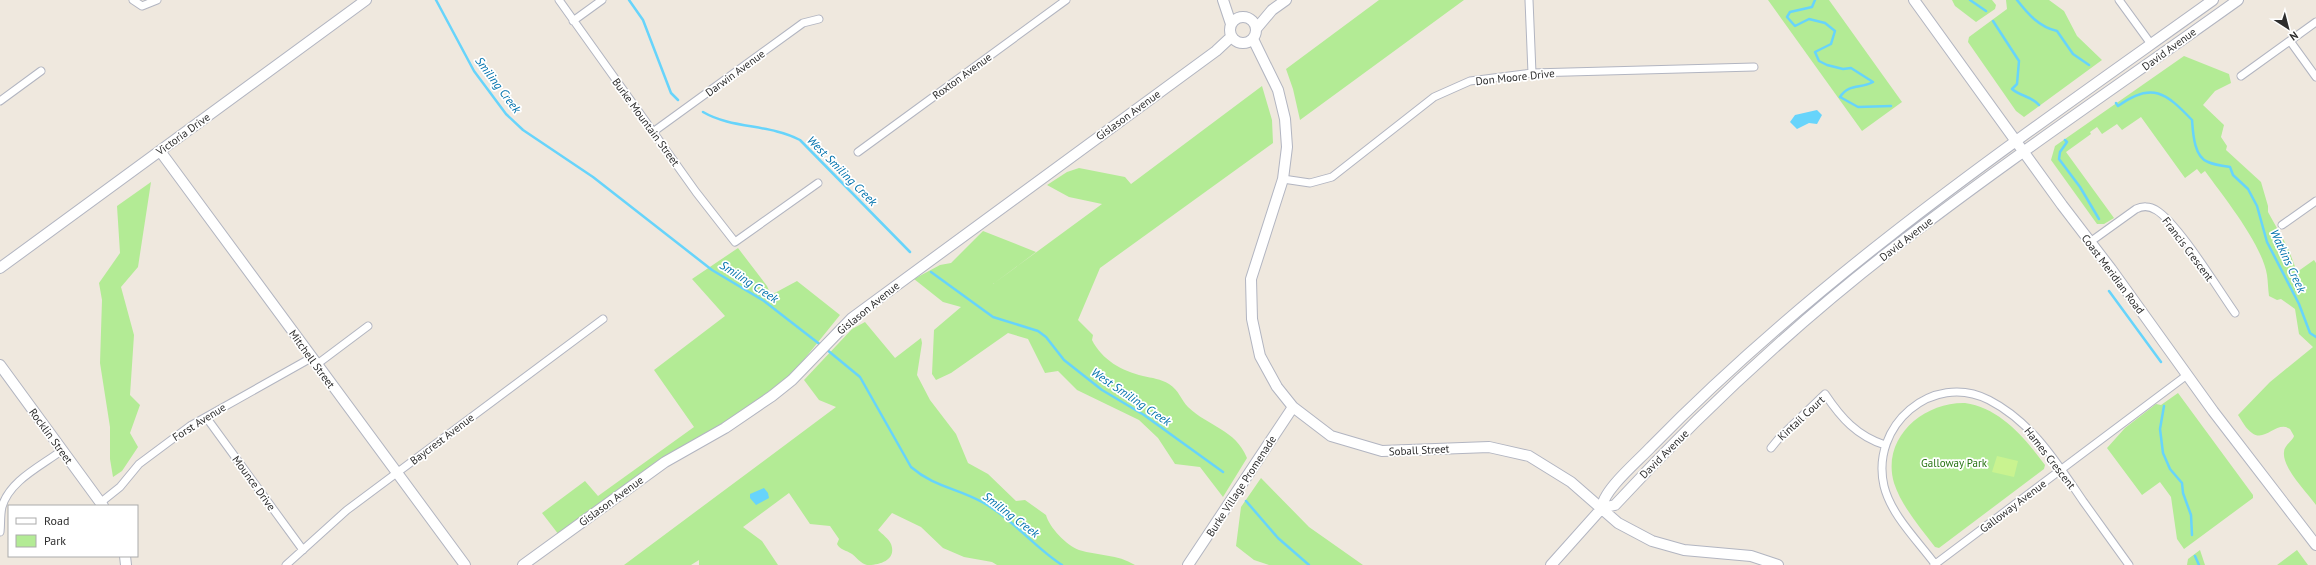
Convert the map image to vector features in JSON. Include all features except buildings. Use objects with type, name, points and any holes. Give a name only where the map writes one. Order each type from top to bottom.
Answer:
[{"type":"street","points":[[133,0],[142,6],[157,0]]},
{"type":"street","name":"Victoria Drive","points":[[0,268],[366,0]]},
{"type":"street","name":"Burke Mountain Street","points":[[558,0],[696,192],[735,242],[818,183]]},
{"type":"street","points":[[573,21],[602,0]]},
{"type":"street","name":"Roxton Avenue","points":[[858,152],[1066,0]]},
{"type":"street","points":[[1223,0],[1235,20]]},
{"type":"street","name":"Gislason Avenue","points":[[523,565],[665,462],[720,431],[772,396],[812,360],[852,318],[1216,51],[1244,38],[1272,10],[1286,0]]},
{"type":"street","points":[[1529,0],[1532,73]]},
{"type":"street","name":"Coast Meridian Road","points":[[1914,0],[2235,441],[2316,545]]},
{"type":"street","points":[[2120,0],[2151,44]]},
{"type":"street","name":"David Avenue","points":[[1551,565],[1602,508],[1604,496],[1696,402],[1761,342],[1887,236],[2016,141],[2213,0]]},
{"type":"street","name":"David Avenue","points":[[1602,508],[1614,505],[1733,386],[1822,307],[1890,251],[2238,0]]},
{"type":"street","name":"Gislason Avenue","points":[[1250,19],[1272,10]]},
{"type":"street","name":"Darwin Avenue","points":[[653,132],[803,23],[819,19]]},
{"type":"street","points":[[1235,20],[1250,19]]},
{"type":"street","name":"Soball Street","points":[[1250,19],[1244,38],[1261,55],[1270,69],[1278,90],[1285,119],[1287,147],[1283,179],[1251,279],[1252,319],[1260,356],[1277,387],[1293,406],[1331,436],[1382,451],[1489,447],[1529,456],[1571,482],[1631,531],[1662,545],[1684,550],[1750,556],[1778,565]]},
{"type":"street","points":[[1235,20],[1229,31],[1244,38]]},
{"type":"street","points":[[2241,76],[2316,22]]},
{"type":"street","points":[[2290,41],[2316,78]]},
{"type":"street","name":"Don Moore Drive","points":[[1283,179],[1310,183],[1332,176],[1422,106],[1450,89],[1488,77],[1532,73],[1754,67]]},
{"type":"street","points":[[0,101],[42,71]]},
{"type":"street","name":"Mitchell Street","points":[[160,151],[465,565]]},
{"type":"street","points":[[2282,225],[2316,201]]},
{"type":"street","name":"Francis Crescent","points":[[2090,242],[2136,209],[2144,206],[2153,208],[2162,215],[2177,232],[2235,313]]},
{"type":"street","name":"Baycrest Avenue","points":[[286,565],[347,510],[603,319]]},
{"type":"street","name":"Forst Avenue","points":[[101,504],[120,488],[139,464],[184,430],[206,417],[314,362],[368,326]]},
{"type":"street","name":"Rocklin Street","points":[[0,365],[101,504]]},
{"type":"street","name":"Galloway Avenue","points":[[1934,565],[2187,375]]},
{"type":"street","name":"Hames Crescent","points":[[1934,565],[1888,498],[1881,469],[1885,445],[1897,422],[1916,404],[1940,395],[1959,393],[1977,395],[2004,409],[2022,422],[2036,436],[2062,470],[2129,565]]},
{"type":"street","name":"Kintail Court","points":[[1771,448],[1780,437],[1825,394],[1840,416],[1854,430],[1885,445]]},
{"type":"street","name":"Burke Village Promenade","points":[[1188,565],[1293,406]]},
{"type":"street","name":"Mounce Drive","points":[[206,417],[303,550]]},
{"type":"street","points":[[0,532],[2,508],[7,495],[14,486],[62,451]]},
{"type":"green space","points":[[1379,0],[1464,0],[1300,120],[1293,89],[1286,69]]},
{"type":"green space","points":[[1768,0],[1829,0],[1902,102],[1862,131]]},
{"type":"green space","points":[[1952,0],[1992,0],[1996,5],[1995,9],[1976,22],[1955,6]]},
{"type":"green space","points":[[2006,0],[2049,0],[2064,11],[2077,36],[2102,60],[2024,117],[2016,111],[1968,42],[1969,37],[2007,9]]},
{"type":"green space","points":[[2184,56],[2229,74],[2231,83],[2215,91],[2203,105],[2224,125],[2221,137],[2227,146],[2226,150],[2261,182],[2268,206],[2268,212],[2288,248],[2297,272],[2314,260],[2316,263],[2316,505],[2296,480],[2284,458],[2284,450],[2294,436],[2290,429],[2280,427],[2266,434],[2257,435],[2252,433],[2244,425],[2238,415],[2270,382],[2313,347],[2299,334],[2295,309],[2281,299],[2277,300],[2269,296],[2267,275],[2258,249],[2241,221],[2205,171],[2201,174],[2197,169],[2185,178],[2141,117],[2122,130],[2117,124],[2102,134],[2097,127],[2090,132],[2091,134],[2066,152],[2114,218],[2104,224],[2097,224],[2051,160],[2055,146]]},
{"type":"green space","points":[[1262,86],[1272,120],[1273,143],[1100,268],[1078,320],[1093,335],[1092,340],[1096,347],[1113,364],[1135,374],[1166,382],[1175,389],[1188,407],[1196,414],[1229,434],[1242,448],[1247,458],[1223,497],[1200,467],[1175,464],[1158,438],[1139,420],[1077,390],[1058,371],[1045,373],[1028,339],[1008,333],[951,373],[936,380],[932,374],[934,330],[961,307],[943,302],[914,279],[940,265],[951,263],[983,231],[1036,252],[993,284],[1102,204],[1069,197],[1047,185],[1067,172],[1079,168],[1125,177],[1131,184]]},
{"type":"green space","points":[[151,182],[138,267],[121,287],[134,335],[130,395],[140,405],[130,433],[138,447],[122,471],[113,477],[110,459],[110,427],[100,363],[102,300],[99,283],[120,253],[117,206]]},
{"type":"green space","points":[[738,248],[767,286],[771,295],[797,281],[840,315],[793,373],[735,417],[559,535],[542,513],[585,481],[598,496],[694,427],[654,370],[725,316],[692,279]]},
{"type":"green space","points":[[865,322],[895,358],[921,338],[922,343],[917,375],[930,400],[956,434],[968,463],[988,474],[1016,501],[1025,500],[1046,515],[1051,525],[1069,545],[1079,550],[1121,559],[1135,565],[997,565],[992,562],[964,557],[943,548],[921,527],[892,513],[878,530],[890,542],[892,554],[882,563],[867,565],[838,546],[837,544],[839,539],[830,526],[810,524],[789,493],[743,527],[762,541],[778,565],[699,565],[699,560],[691,565],[624,565],[836,407],[819,400],[804,380],[852,329]]},
{"type":"green space","points":[[2178,393],[2253,495],[2253,498],[2184,549],[2177,539],[2171,497],[2160,482],[2142,495],[2107,448],[2125,428],[2156,404],[2161,405]]},
{"type":"green space","name":"Galloway Park","points":[[1965,403],[1978,406],[1989,411],[2011,426],[2045,465],[2044,469],[1939,548],[1935,547],[1907,509],[1897,492],[1892,467],[1894,451],[1900,438],[1909,426],[1921,416],[1934,409],[1949,404]]},
{"type":"green space","points":[[1997,456],[2018,461],[2014,477],[1992,472]]},
{"type":"green space","points":[[1261,478],[1309,527],[1363,565],[1269,565],[1254,560],[1236,546],[1241,507]]},
{"type":"green space","points":[[2200,550],[2205,565],[2187,565],[2188,559]]},
{"type":"green space","points":[[2297,550],[2308,565],[2277,565]]},
{"type":"water","points":[[1817,110],[1822,115],[1817,124],[1809,123],[1797,129],[1790,122],[1795,115]]},
{"type":"water","points":[[764,488],[768,493],[769,498],[756,505],[750,498],[750,494]]},
{"type":"waterway","name":"Smiling Creek","points":[[436,0],[474,71],[506,114],[523,130],[593,177],[712,270],[764,301],[822,346]]},
{"type":"waterway","name":"West Smiling Creek","points":[[629,0],[643,20],[671,93],[678,100]]},
{"type":"waterway","points":[[1815,0],[1812,7],[1790,12],[1787,17],[1795,26],[1809,19],[1825,23],[1835,31],[1831,44],[1815,52],[1819,61],[1827,65],[1843,69],[1851,68],[1873,82],[1851,88],[1840,97],[1858,107],[1891,106]]},
{"type":"waterway","points":[[1970,0],[1986,11]]},
{"type":"waterway","name":"Watkins Creek","points":[[2017,0],[2039,23],[2057,31],[2073,54],[2089,65]]},
{"type":"waterway","points":[[1993,21],[2019,61],[2017,84],[2012,89],[2033,100],[2039,105]]},
{"type":"waterway","name":"Watkins Creek","points":[[2116,103],[2118,106],[2130,98],[2150,92],[2166,97],[2192,120],[2195,144],[2203,159],[2216,165],[2230,167],[2233,175],[2248,189],[2257,206],[2267,242],[2299,304],[2310,333],[2316,337]]},
{"type":"waterway","name":"West Smiling Creek","points":[[703,112],[726,121],[776,131],[800,140],[910,252]]},
{"type":"waterway","points":[[2065,140],[2067,142],[2060,152],[2059,159],[2080,187],[2099,219]]},
{"type":"waterway","name":"West Smiling Creek","points":[[931,272],[993,317],[1038,331],[1046,337],[1064,360],[1102,390],[1144,415],[1223,472]]},
{"type":"waterway","points":[[2109,291],[2161,362]]},
{"type":"waterway","name":"Smiling Creek","points":[[826,349],[860,377],[911,467],[928,479],[973,497],[993,509],[1062,565]]},
{"type":"waterway","points":[[2164,406],[2160,429],[2163,453],[2170,469],[2182,483],[2183,493],[2191,515],[2192,535]]},
{"type":"waterway","name":"West Smiling Creek","points":[[1246,501],[1278,538],[1309,565]]},
{"type":"waterway","points":[[2195,556],[2199,565]]}]
